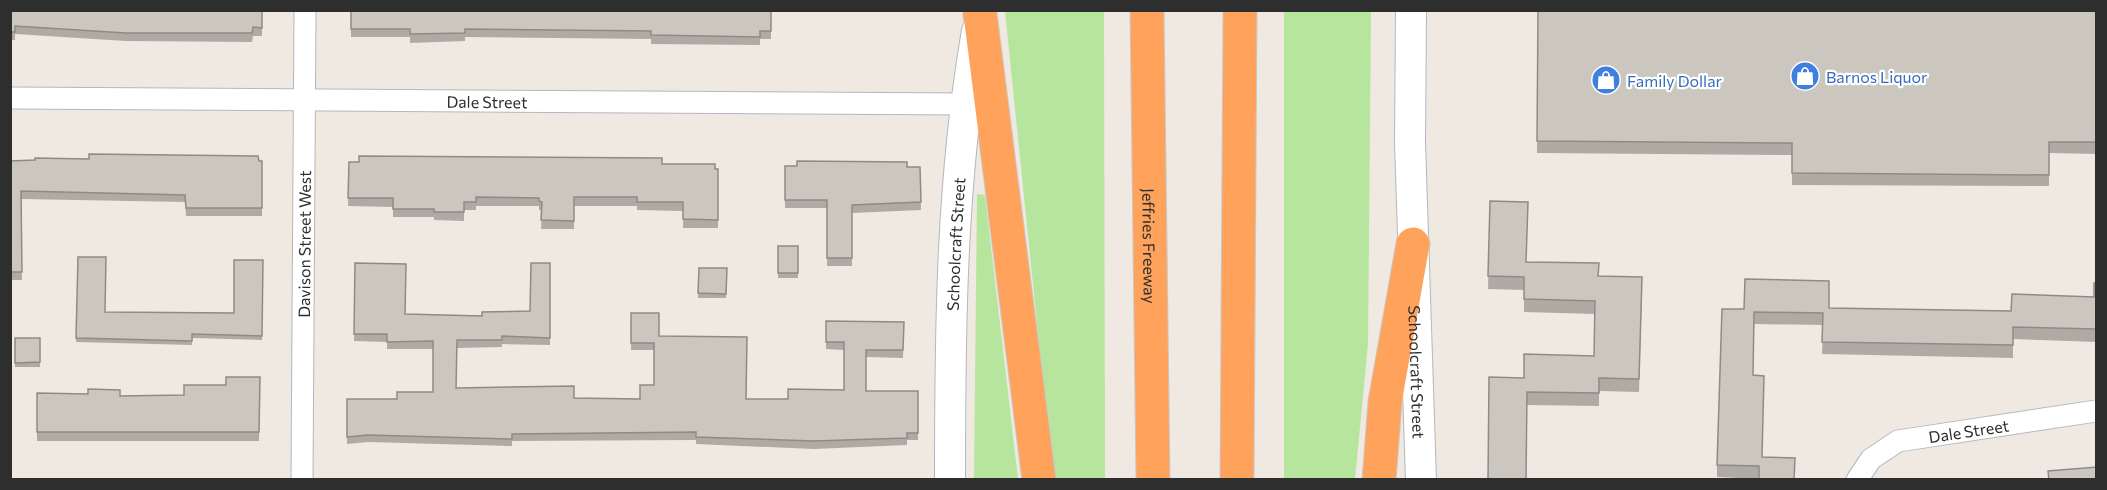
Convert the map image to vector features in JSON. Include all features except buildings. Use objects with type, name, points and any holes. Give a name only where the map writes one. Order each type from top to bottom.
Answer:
[{"type":"highway","name":"Jeffries Freeway","points":[[1148,10],[1153,480]]},
{"type":"highway","points":[[1237,480],[1240,10]]},
{"type":"highway","points":[[980,12],[1039,480]]},
{"type":"highway","points":[[1378,480],[1385,402],[1413,244]]},
{"type":"main road","name":"Schoolcraft Street","points":[[1411,10],[1413,244],[1421,480]]},
{"type":"main road","name":"Schoolcraft Street","points":[[950,480],[950,309],[964,105],[980,12]]},
{"type":"street","name":"Davison Street West","points":[[302,480],[305,10]]},
{"type":"street","name":"Dale Street","points":[[10,98],[964,105]]},
{"type":"street","name":"Dale Street","points":[[1857,480],[1870,459],[1898,441],[2097,411]]},
{"type":"green space","points":[[1005,11],[1104,11],[1105,479],[1053,479]]},
{"type":"green space","points":[[1284,11],[1371,11],[1368,344],[1355,479],[1284,479]]},
{"type":"green space","points":[[977,194],[985,195],[1018,479],[974,479]]},
{"type":"place","name":"Barnos Liquor","points":[[1805,76]]},
{"type":"place","name":"Family Dollar","points":[[1606,80]]}]
